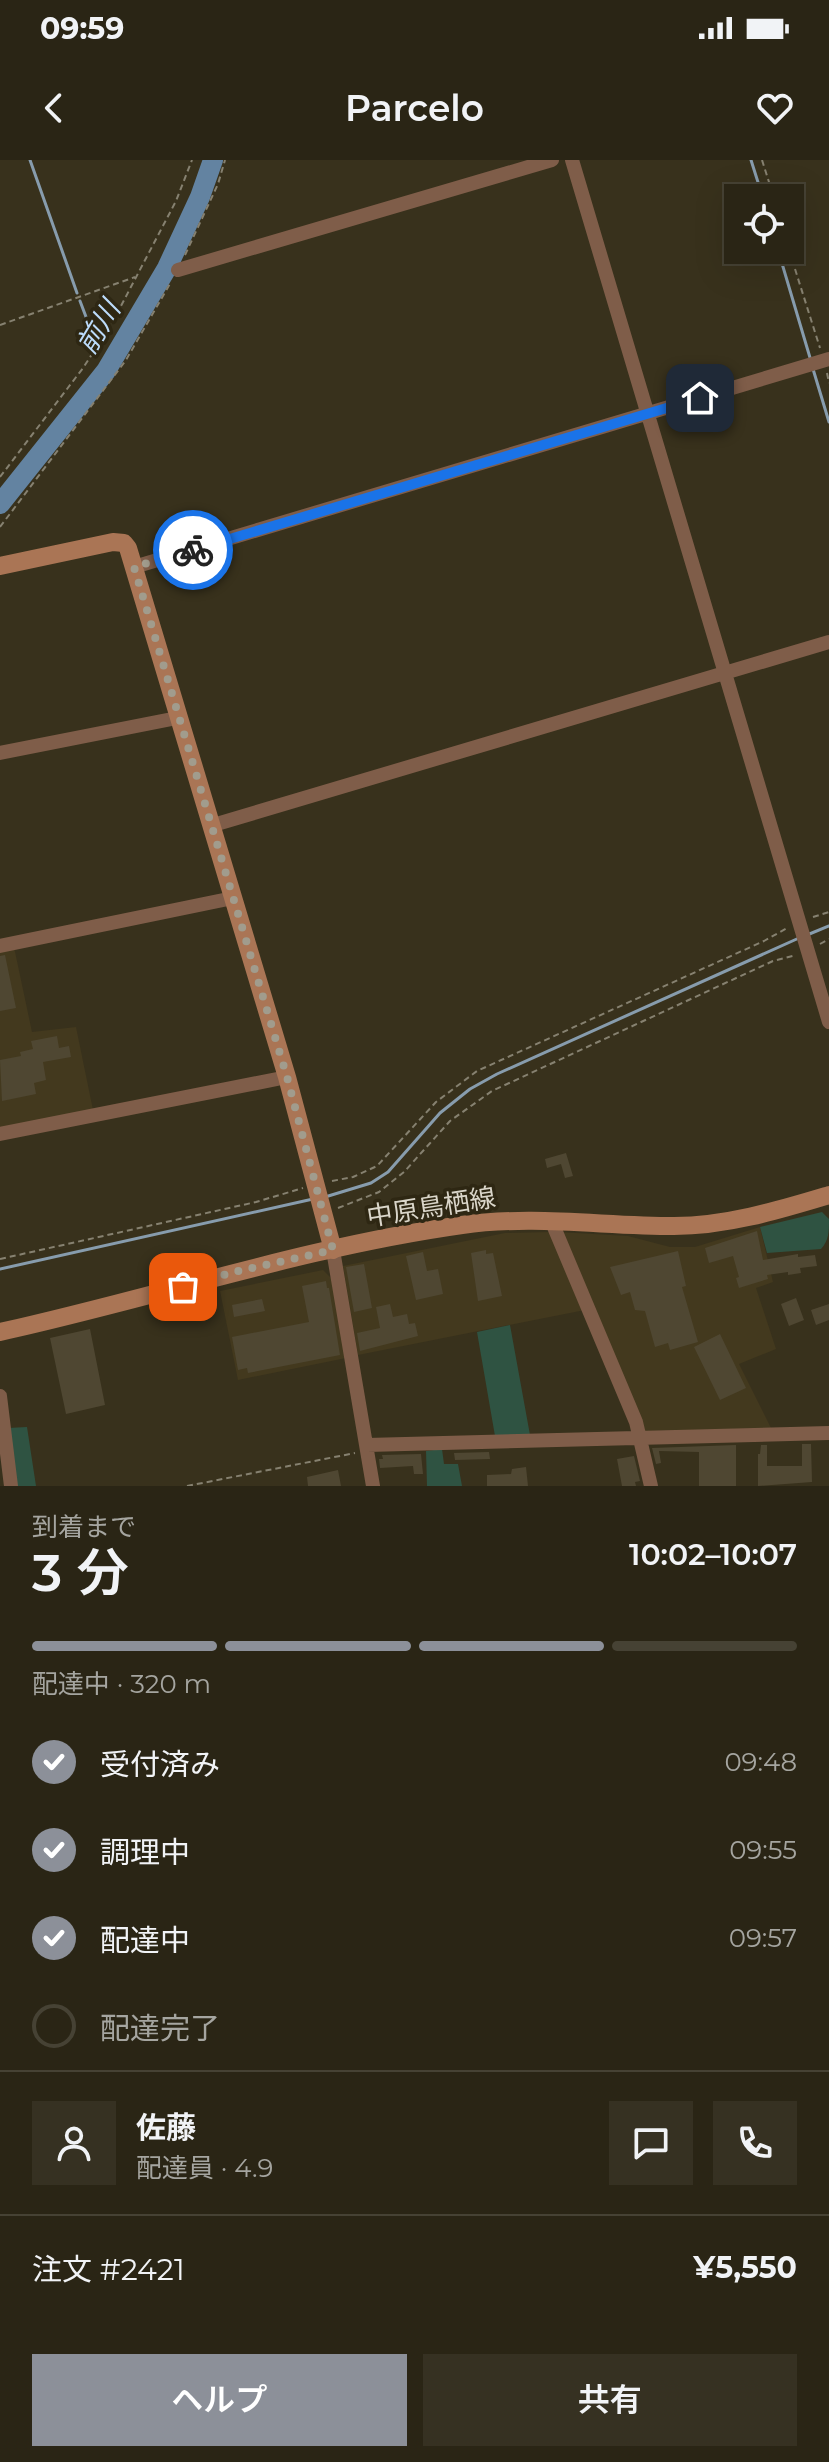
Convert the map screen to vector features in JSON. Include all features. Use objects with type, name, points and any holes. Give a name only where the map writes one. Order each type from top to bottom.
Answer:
[{"type":"street","points":[[178,270],[552,160]]},
{"type":"street","points":[[572,160],[829,1022]]},
{"type":"street","points":[[134,567],[827,360]]},
{"type":"street","points":[[0,566],[113,542],[124,543],[128,548],[317,1186],[333,1250],[373,1486]]},
{"type":"street","points":[[210,826],[829,642]]},
{"type":"street","points":[[0,753],[177,718]]},
{"type":"street","points":[[0,946],[233,898]]},
{"type":"street","points":[[0,1134],[287,1077]]},
{"type":"street","name":"中原鳥栖線","points":[[0,1332],[131,1302],[234,1272],[462,1225],[551,1220],[677,1226],[712,1223],[779,1210],[829,1195]]},
{"type":"street","points":[[551,1220],[641,1437],[651,1486]]},
{"type":"street","points":[[0,1396],[11,1486]]},
{"type":"street","points":[[367,1449],[641,1437],[829,1433]]},
{"type":"path","points":[[0,477],[90,358],[111,325],[176,201],[192,160]]},
{"type":"path","points":[[0,527],[126,360],[178,270],[218,184],[225,160]]},
{"type":"path","points":[[762,160],[770,184]]},
{"type":"path","points":[[794,264],[827,360],[829,383]]},
{"type":"path","points":[[0,325],[135,277]]},
{"type":"path","points":[[0,1259],[353,1177],[377,1166],[436,1102],[477,1071],[829,912]]},
{"type":"path","points":[[323,1209],[333,1210],[379,1192],[404,1172],[450,1121],[492,1091],[806,948]]},
{"type":"path","points":[[187,1486],[367,1449]]},
{"type":"shaded area","points":[[14,947],[32,1032],[76,1027],[93,1110],[0,1129],[0,950]]},
{"type":"shaded area","points":[[760,1227],[773,1282],[756,1288],[776,1349],[739,1364],[771,1428],[644,1431],[559,1232],[628,1236],[670,1247],[695,1247]]},
{"type":"shaded area","points":[[551,1232],[585,1310],[358,1355],[343,1266],[505,1233]]},
{"type":"shaded area","points":[[323,1270],[331,1278],[346,1358],[238,1380],[220,1291]]},
{"type":"green space","points":[[822,1212],[829,1219],[829,1228],[821,1249],[767,1253],[760,1227]]},
{"type":"green space","points":[[510,1325],[530,1435],[495,1436],[477,1332]]},
{"type":"green space","points":[[27,1427],[36,1486],[14,1486],[8,1428]]},
{"type":"green space","points":[[442,1449],[444,1464],[458,1464],[462,1486],[427,1486],[426,1451]]},
{"type":"building","points":[[5,955],[16,1008],[0,1011],[0,956]]},
{"type":"building","points":[[57,1036],[59,1048],[69,1046],[71,1057],[43,1062],[46,1080],[34,1083],[36,1094],[2,1101],[0,1060],[21,1056],[20,1052],[33,1049],[31,1041]]},
{"type":"building","points":[[566,1153],[573,1176],[565,1178],[561,1164],[547,1168],[545,1159]]},
{"type":"building","points":[[757,1231],[763,1260],[798,1254],[798,1257],[815,1255],[817,1266],[800,1268],[801,1273],[767,1275],[768,1279],[739,1288],[733,1256],[709,1263],[705,1248]]},
{"type":"building","points":[[486,1250],[486,1254],[493,1253],[502,1296],[478,1301],[471,1253]]},
{"type":"building","points":[[678,1251],[686,1286],[682,1287],[698,1342],[670,1350],[668,1343],[655,1347],[645,1311],[635,1310],[630,1292],[621,1295],[610,1267]]},
{"type":"building","points":[[423,1252],[427,1271],[438,1269],[443,1294],[416,1300],[406,1256]]},
{"type":"building","points":[[364,1264],[372,1308],[354,1312],[346,1267]]},
{"type":"building","points":[[326,1281],[340,1355],[248,1373],[247,1368],[238,1370],[232,1337],[309,1322],[302,1286]]},
{"type":"building","points":[[796,1298],[804,1320],[789,1326],[781,1304]]},
{"type":"building","points":[[262,1299],[265,1311],[234,1317],[232,1305]]},
{"type":"building","points":[[390,1304],[393,1317],[407,1314],[409,1324],[415,1323],[418,1336],[360,1351],[357,1333],[380,1328],[376,1307]]},
{"type":"building","points":[[829,1304],[829,1320],[816,1325],[811,1310]]},
{"type":"building","points":[[90,1329],[105,1405],[66,1414],[50,1338]]},
{"type":"building","points":[[720,1334],[746,1388],[720,1400],[694,1347]]},
{"type":"building","points":[[802,1444],[811,1444],[812,1482],[758,1486],[761,1445],[767,1445],[767,1466],[802,1466]]},
{"type":"building","points":[[736,1445],[736,1486],[699,1486],[699,1452],[659,1451],[661,1463],[656,1464],[652,1448]]},
{"type":"building","points":[[489,1452],[490,1459],[455,1460],[454,1453]]},
{"type":"building","points":[[421,1454],[423,1474],[414,1474],[413,1466],[380,1468],[382,1455]]},
{"type":"building","points":[[634,1456],[640,1481],[635,1482],[636,1486],[622,1486],[617,1459]]},
{"type":"building","points":[[526,1467],[528,1486],[487,1486],[487,1475],[511,1474],[512,1469]]},
{"type":"building","points":[[338,1470],[341,1486],[308,1486],[307,1477]]},
{"type":"waterway","points":[[30,160],[77,293]]},
{"type":"waterway","name":"前川","points":[[0,504],[106,371],[167,268],[200,197],[213,160]]},
{"type":"waterway","points":[[751,160],[759,184]]},
{"type":"waterway","points":[[782,264],[811,361]]},
{"type":"waterway","points":[[80,301],[94,338]]},
{"type":"waterway","points":[[813,369],[829,422]]},
{"type":"waterway","points":[[807,935],[829,926]]},
{"type":"waterway","points":[[325,1197],[371,1183],[388,1172],[440,1113],[470,1089],[497,1074],[799,938]]},
{"type":"waterway","points":[[0,1269],[313,1199]]},
{"type":"way so far","points":[[183,1287],[333,1250],[287,1077],[134,567],[193,550]]},
{"type":"route","points":[[193,550],[700,398]]}]
